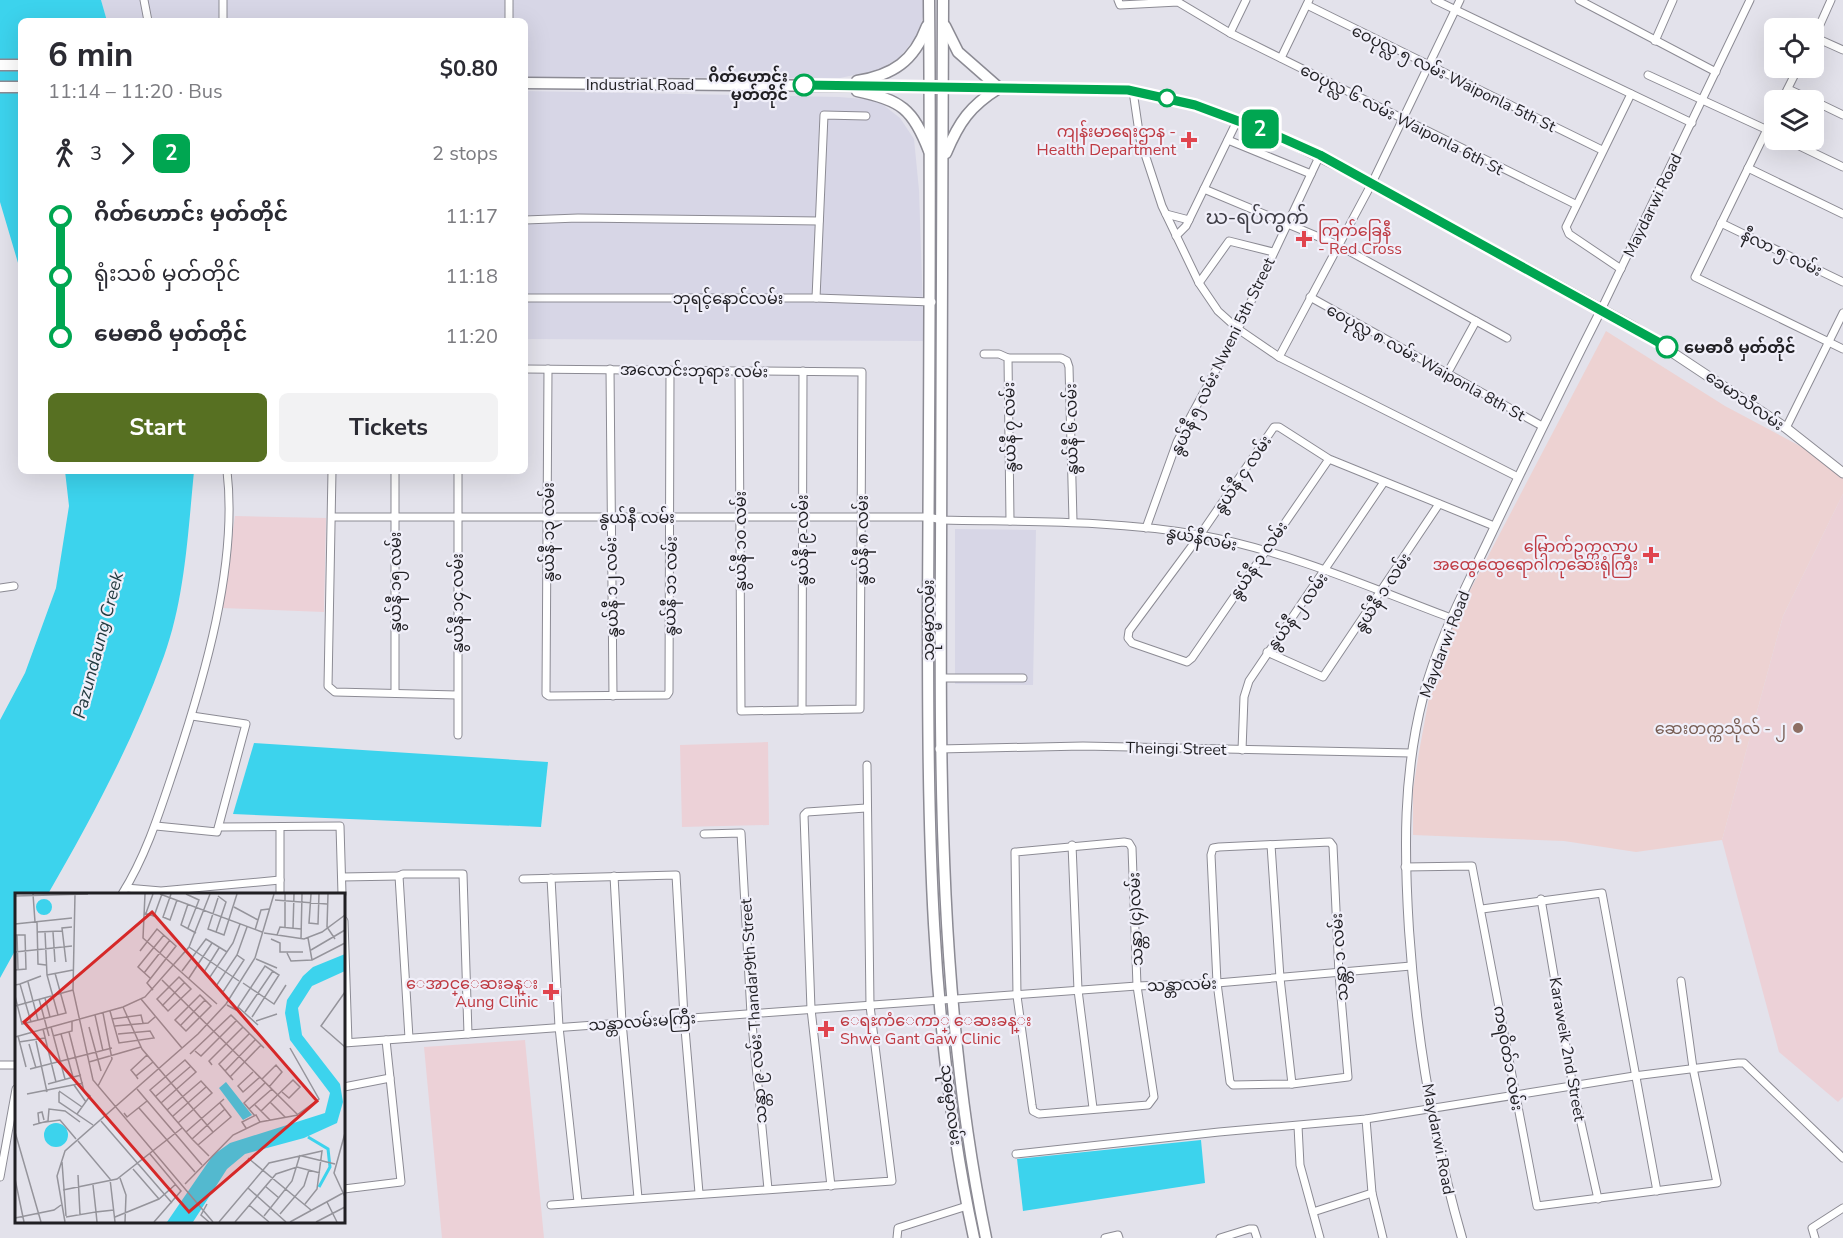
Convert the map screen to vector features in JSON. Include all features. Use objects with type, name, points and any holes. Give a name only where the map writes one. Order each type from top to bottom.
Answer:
[{"type":"main road","name":"သုဓမ္မာလမ်း","points":[[929,0],[932,158],[928,517],[930,847],[940,1000],[952,1118],[974,1238]]},
{"type":"main road","name":"သုဓမ္မာလမ်း","points":[[943,0],[940,749],[944,909],[966,1120],[986,1238]]},
{"type":"main road","points":[[827,86],[882,77],[903,63],[921,42],[930,19]]},
{"type":"main road","points":[[943,20],[958,52],[999,88],[978,100],[958,126],[943,159]]},
{"type":"main road","points":[[0,65],[18,65]]},
{"type":"main road","name":"Industrial Road","points":[[528,83],[827,86]]},
{"type":"main road","points":[[827,86],[944,87]]},
{"type":"main road","points":[[827,86],[881,96],[903,107],[919,125],[932,158]]},
{"type":"main road","points":[[0,87],[18,87]]},
{"type":"main road","name":"ခေမာသီလမ်း","points":[[944,87],[1133,91],[1195,105],[1320,155],[1683,357],[1786,428],[1843,473]]},
{"type":"street","points":[[144,0],[147,18]]},
{"type":"street","points":[[223,0],[223,18]]},
{"type":"street","points":[[509,0],[509,18]]},
{"type":"street","points":[[1230,33],[1246,0]]},
{"type":"street","points":[[1435,0],[1692,123]]},
{"type":"street","points":[[1279,357],[1372,183],[1460,0]]},
{"type":"street","points":[[1579,0],[1716,72]]},
{"type":"street","points":[[1655,41],[1673,0]]},
{"type":"street","name":"Maydarwi Road","points":[[1462,1238],[1449,1194],[1432,1110],[1411,966],[1405,867],[1406,791],[1411,753],[1424,695],[1451,618],[1494,526],[1704,99],[1750,0]]},
{"type":"street","points":[[1823,18],[1831,0]]},
{"type":"street","name":"ဝေပုလ္လ ၆ လမ်း Waiponla 6th St","points":[[1119,3],[1178,2],[1230,33],[1575,204]]},
{"type":"street","points":[[1281,58],[1308,2]]},
{"type":"street","name":"ဝေပုလ္လ ၅ လမ်း Waiponla 5th St","points":[[1308,2],[1429,66],[1602,150]]},
{"type":"street","points":[[1824,41],[1843,50]]},
{"type":"street","points":[[1648,75],[1764,129]]},
{"type":"street","points":[[1788,89],[1793,78]]},
{"type":"street","points":[[1133,91],[1140,139],[1166,214],[1199,283],[1218,310],[1238,329],[1279,357],[1518,477]]},
{"type":"street","points":[[1621,269],[1569,234],[1567,221],[1631,94]]},
{"type":"street","points":[[1824,106],[1843,115]]},
{"type":"street","points":[[816,298],[824,115],[866,116]]},
{"type":"street","points":[[1176,236],[1189,220],[1237,121]]},
{"type":"street","points":[[1228,140],[1311,174]]},
{"type":"street","points":[[1764,143],[1748,168],[1695,277],[1843,349]]},
{"type":"street","points":[[1808,150],[1843,167]]},
{"type":"street","name":"နွယ်နီ ၅ လမ်း Nweni 5th Street","points":[[1146,528],[1177,442],[1238,329],[1320,155]]},
{"type":"street","points":[[1748,168],[1843,214]]},
{"type":"street","points":[[1204,189],[1338,245],[1507,338]]},
{"type":"street","points":[[1166,214],[1189,220]]},
{"type":"street","points":[[528,220],[578,218],[819,221]]},
{"type":"street","name":"နီလာ ၅ လမ်း","points":[[1721,223],[1843,282]]},
{"type":"street","points":[[1199,283],[1229,241],[1273,252]]},
{"type":"street","name":"ဝေပုလ္လ ၈ လမ်း Waiponla 8th St","points":[[1310,297],[1542,426]]},
{"type":"street","name":"ဘုရင့်နောင်လမ်း","points":[[528,298],[816,298],[932,302]]},
{"type":"street","points":[[1786,428],[1843,313]]},
{"type":"street","points":[[1448,372],[1476,321]]},
{"type":"street","name":"နွယ်နီ ၇ လမ်း","points":[[984,354],[999,354],[1008,358],[1010,521]]},
{"type":"street","name":"နွယ်နီ ၆ လမ်း","points":[[1008,358],[1061,358],[1067,361],[1070,367],[1073,521]]},
{"type":"street","name":"အလောင်းဘုရား လမ်း","points":[[528,369],[862,372]]},
{"type":"street","name":"နွယ်နီ ၁၃ လမ်း","points":[[548,369],[547,695],[613,696]]},
{"type":"street","name":"နွယ်နီ ၁၂ လမ်း","points":[[610,369],[613,696]]},
{"type":"street","name":"နွယ်နီ ၁၁ လမ်း","points":[[613,696],[668,694],[671,518],[670,370]]},
{"type":"street","name":"နွယ်နီ ၁၀ လမ်း","points":[[739,371],[741,711],[802,710]]},
{"type":"street","name":"နွယ်နီ ၉ လမ်း","points":[[802,710],[803,371]]},
{"type":"street","name":"နွယ်နီ ၈ လမ်း","points":[[802,710],[861,708],[862,372]]},
{"type":"street","name":"နွယ်နီ ၄ လမ်း","points":[[1187,662],[1132,643],[1128,638],[1130,631],[1200,535],[1274,427],[1279,427],[1329,459]]},
{"type":"street","points":[[1329,459],[1494,526]]},
{"type":"street","name":"နွယ်နီ ၃ လမ်း","points":[[1187,662],[1329,459]]},
{"type":"street","points":[[227,474],[231,503],[218,612],[192,716],[156,826],[124,891],[161,893],[280,880]]},
{"type":"street","points":[[332,474],[328,686],[335,692],[457,695]]},
{"type":"street","name":"နွယ်နီ ၁၅ လမ်း","points":[[394,474],[395,693]]},
{"type":"street","name":"နွယ်နီ ၁၄ လမ်း","points":[[458,474],[458,735]]},
{"type":"street","name":"နွယ်နီ ၂ လမ်း","points":[[1242,750],[1244,697],[1249,681],[1384,482]]},
{"type":"street","name":"နွယ်နီ ၁ လမ်း","points":[[1267,652],[1323,677],[1439,504]]},
{"type":"street","name":"နွယ်နီ လမ်း","points":[[332,517],[928,517],[942,520]]},
{"type":"street","name":"နွယ်နီလမ်း","points":[[942,520],[1073,521],[1200,535],[1265,550],[1326,570],[1451,618]]},
{"type":"street","points":[[0,588],[14,586]]},
{"type":"street","points":[[941,678],[1023,678]]},
{"type":"street","points":[[156,826],[215,833],[219,826],[246,724],[192,716]]},
{"type":"street","name":"Theingi Street","points":[[928,749],[1083,746],[1411,753]]},
{"type":"street","points":[[551,1205],[892,1181],[870,1005],[867,765]]},
{"type":"street","points":[[831,1186],[812,1009],[805,812],[866,808]]},
{"type":"street","points":[[219,826],[340,826],[342,893]]},
{"type":"street","points":[[280,827],[280,893]]},
{"type":"street","name":"သန္တာ ၉ လမ်း Thandar9th Street","points":[[704,834],[741,832],[751,1014],[768,1189]]},
{"type":"street","name":"သန္တာ ၁ လမ်း","points":[[1271,845],[1330,842],[1333,846],[1339,974],[1349,1074],[1346,1078],[1292,1084]]},
{"type":"street","name":"သန္တာ (၄)လမ်း","points":[[1072,845],[1130,843],[1132,848],[1137,986],[1154,1097],[1152,1103],[1094,1108]]},
{"type":"street","points":[[1072,845],[1078,990],[1094,1108],[1039,1114],[1033,1111],[1017,996],[1015,852],[1072,845]]},
{"type":"street","points":[[1271,845],[1280,978],[1292,1084],[1233,1085],[1230,1082],[1217,983],[1211,855],[1213,848],[1219,846],[1271,845]]},
{"type":"street","name":"ကရဝိတ်၁ လမ်း","points":[[1405,867],[1472,866],[1537,1206],[1598,1199]]},
{"type":"street","points":[[342,877],[460,872],[463,874],[468,1034]]},
{"type":"street","points":[[523,879],[676,875],[684,1017],[699,1193]]},
{"type":"street","points":[[399,876],[409,1038]]},
{"type":"street","points":[[614,876],[622,1022],[638,1198]]},
{"type":"street","points":[[551,878],[558,1027],[578,1202]]},
{"type":"street","points":[[217,886],[217,893]]},
{"type":"street","points":[[1482,909],[1601,891],[1603,894],[1634,1076],[1657,1191]]},
{"type":"street","name":"Karaweik 2nd Street","points":[[1541,899],[1573,1087],[1598,1199]]},
{"type":"street","name":"သန္တာလမ်း","points":[[940,1000],[1137,986],[1217,983],[1411,966]]},
{"type":"street","points":[[1598,1199],[1717,1183],[1693,1068],[1681,981]]},
{"type":"street","points":[[345,982],[346,1042]]},
{"type":"street","name":"သန္တာလမ်းမကြီး","points":[[346,1042],[940,1000]]},
{"type":"street","points":[[345,1189],[401,1182],[386,1040]]},
{"type":"street","points":[[1016,1154],[1366,1119],[1634,1076],[1744,1064],[1843,1158]]},
{"type":"street","points":[[345,1087],[390,1078]]},
{"type":"street","points":[[0,1177],[15,1094]]},
{"type":"street","points":[[1366,1119],[1372,1193],[1383,1238]]},
{"type":"street","points":[[1298,1126],[1300,1165],[1320,1238]]},
{"type":"street","points":[[1313,1212],[1372,1193]]},
{"type":"street","points":[[896,1234],[967,1206]]},
{"type":"street","points":[[1815,1238],[1812,1228],[1843,1208]]},
{"type":"street","points":[[1220,1238],[1254,1229],[1257,1238]]},
{"type":"street","points":[[1105,1238],[1119,1237]]},
{"type":"shaded area","points":[[101,0],[925,0],[925,10],[917,36],[899,58],[878,70],[840,78],[528,77],[528,18],[106,18]]},
{"type":"shaded area","points":[[528,91],[839,97],[877,100],[900,118],[914,139],[919,190],[924,341],[528,339]]},
{"type":"shaded area","name":"မြောက်ဥက္ကလာပ အထွေထွေရောဂါကုဆေးရုံကြီး","points":[[1606,331],[1725,406],[1843,469],[1843,494],[1783,616],[1722,840],[1636,852],[1564,841],[1413,835],[1413,790],[1429,698],[1453,623]]},
{"type":"shaded area","name":"ဆေးတက္ကသိုလ် - ၂","points":[[1843,494],[1843,1097],[1838,1102],[1779,1052],[1722,840],[1783,616]]},
{"type":"shaded area","points":[[235,516],[326,518],[324,612],[221,608]]},
{"type":"shaded area","points":[[955,529],[1036,530],[1033,685],[955,684]]},
{"type":"shaded area","points":[[768,742],[769,825],[682,827],[680,745]]},
{"type":"shaded area","points":[[525,1040],[544,1238],[442,1238],[424,1047]]},
{"type":"water","points":[[0,0],[101,0],[106,18],[18,18],[18,263],[0,202]]},
{"type":"water","name":"Pazundaung Creek","points":[[65,474],[194,474],[185,565],[177,611],[164,656],[126,748],[49,893],[15,893],[15,951],[0,978],[0,720],[25,673],[56,588],[69,506]]},
{"type":"water","points":[[254,743],[548,762],[541,827],[233,814]]},
{"type":"water","points":[[1201,1140],[1205,1183],[1023,1211],[1017,1159]]},
{"type":"bus line","name":"2","points":[[804,85],[1128,90],[1195,105],[1273,134],[1320,155],[1667,347]]},
{"type":"place","name":"ဂိတ်ဟောင်း မှတ်တိုင်","points":[[804,85]]},
{"type":"place","name":"ကျန်းမာရေးဌာန - Health Department","points":[[1189,140]]},
{"type":"place","name":"ကြက်ခြေနီ - Red Cross","points":[[1304,239]]},
{"type":"place","name":"မေဓာဝီ မှတ်တိုင်","points":[[1667,347]]},
{"type":"place","name":"မြောက်ဥက္ကလာပ အထွေထွေရောဂါကုဆေးရုံကြီး","points":[[1651,555]]},
{"type":"place","name":"ဆေးတက္ကသိုလ် - ၂","points":[[1798,728]]},
{"type":"place","name":"ေအာင္ေဆးခန္း Aung Clinic","points":[[551,992]]},
{"type":"place","name":"ေရႊကံေကာ္ ေဆးခန္း Shwe Gant Gaw Clinic","points":[[826,1029]]},
{"type":"district","name":"ဃ-ရပ်ကွက်","points":[[1257,217]]}]
